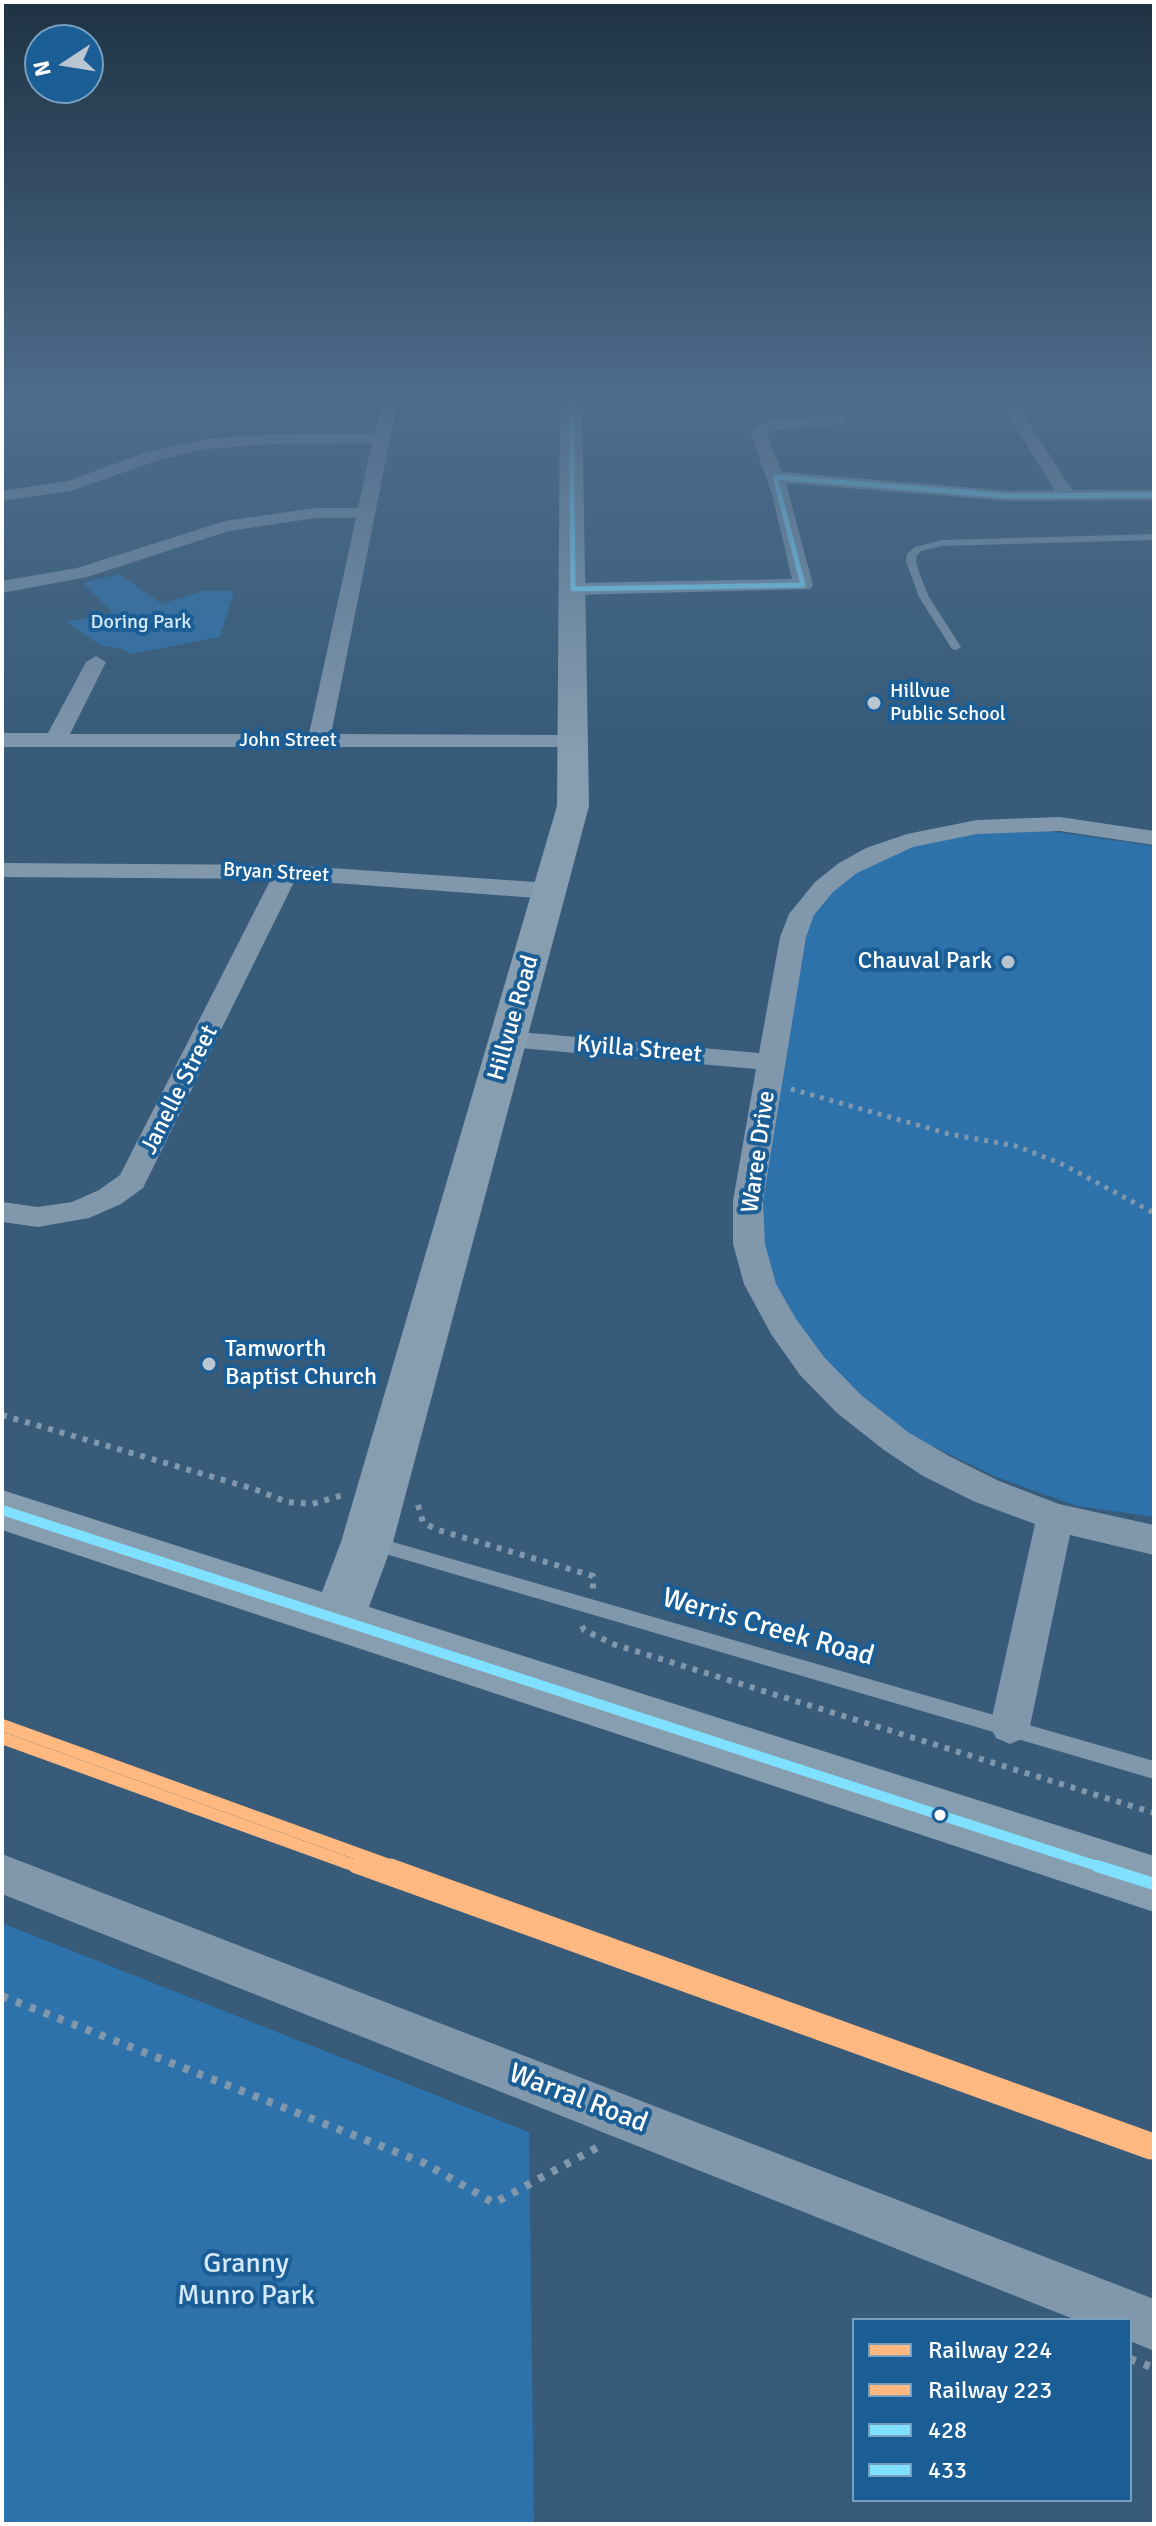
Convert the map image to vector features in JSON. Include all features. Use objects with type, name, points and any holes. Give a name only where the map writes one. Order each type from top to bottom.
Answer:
[{"type":"street","points":[[2,587],[80,573],[240,523],[282,517]]},
{"type":"street","points":[[319,741],[365,517]]},
{"type":"street","name":"Hillvue Road","points":[[338,1620],[367,1542],[573,806],[572,517]]},
{"type":"street","points":[[573,589],[803,585],[785,517]]},
{"type":"street","points":[[56,740],[96,662]]},
{"type":"street","name":"John Street","points":[[2,740],[573,742]]},
{"type":"street","name":"Waree Drive","points":[[1154,838],[1060,824],[977,827],[907,841],[848,868],[824,887],[802,914],[793,937],[748,1201],[749,1244],[760,1284],[783,1326],[812,1366],[840,1395],[896,1441],[936,1466],[986,1491],[1055,1517],[1154,1540]]},
{"type":"street","name":"Bryan Street","points":[[2,870],[287,872],[550,891]]},
{"type":"street","name":"Janelle Street","points":[[2,1212],[38,1217],[78,1211],[110,1197],[132,1181],[287,872]]},
{"type":"street","name":"Kyilla Street","points":[[508,1039],[770,1072]]},
{"type":"street","points":[[2,1510],[1154,1884]]},
{"type":"street","points":[[1010,1726],[1055,1517]]},
{"type":"street","name":"Warral Road","points":[[2,1874],[1154,2325]]},
{"type":"lane","points":[[956,647],[924,597],[915,575],[912,554],[918,549],[942,543],[1154,537]]},
{"type":"lane","name":"Werris Creek Road","points":[[367,1542],[1154,1770]]},
{"type":"path","points":[[770,1072],[949,1134],[1016,1146],[1060,1163],[1154,1213]]},
{"type":"path","points":[[2,1996],[424,2163],[494,2203],[597,2145],[612,2151]]},
{"type":"green space","name":"Doring Park","points":[[118,574],[162,604],[203,591],[234,591],[220,637],[131,654],[119,648],[102,646],[66,622],[113,613],[83,583]]},
{"type":"green space","name":"Chauval Park","points":[[1049,831],[1154,846],[1154,1517],[1077,1506],[996,1477],[922,1441],[843,1389],[790,1326],[759,1262],[752,1199],[801,926],[847,874],[911,846],[989,832]]},
{"type":"green space","name":"Granny Munro Park","points":[[2,1923],[529,2132],[534,2524],[2,2524]]},
{"type":"rail line","name":"224","points":[[2,1725],[1154,2141]]},
{"type":"rail line","name":"223","points":[[2,1738],[1150,2152]]},
{"type":"transit line","name":"433","points":[[572,517],[573,589],[803,585],[785,517]]},
{"type":"transit line","name":"428","points":[[2,1510],[1154,1884]]},
{"type":"place","name":"Hillvue Public School","points":[[874,703]]},
{"type":"place","name":"Chauval Park","points":[[1008,962]]},
{"type":"place","name":"Tamworth Baptist Church","points":[[209,1364]]}]
